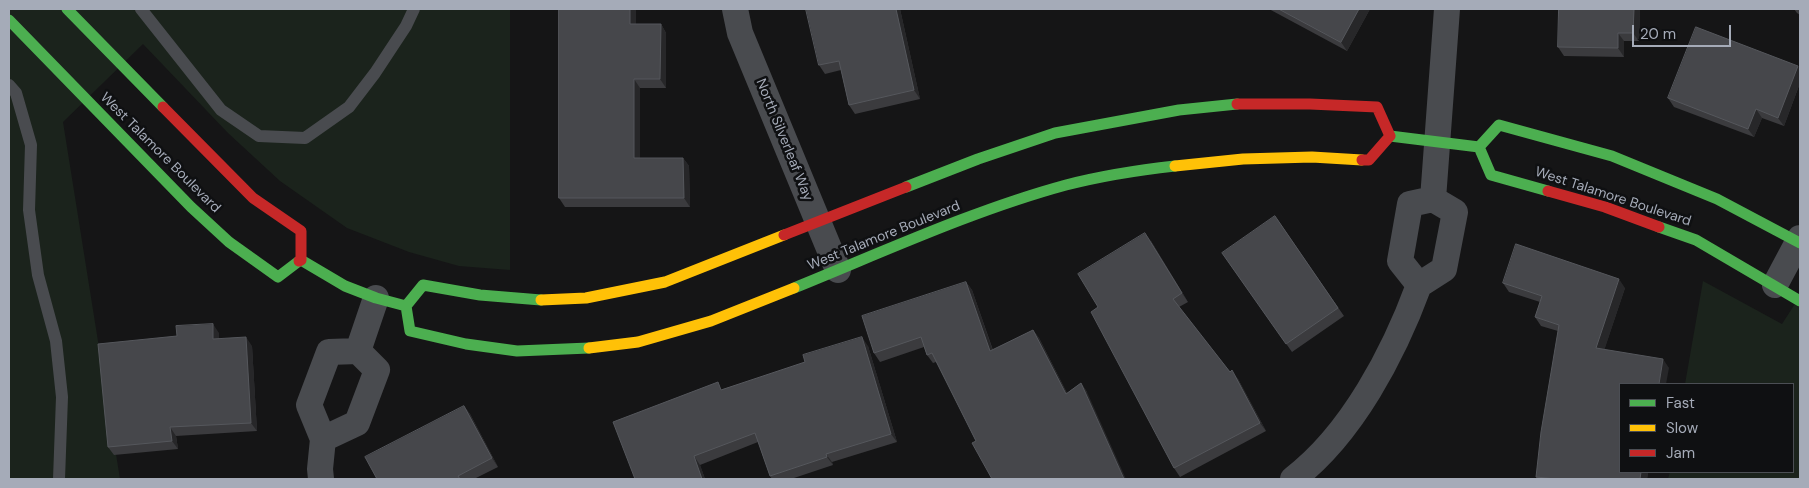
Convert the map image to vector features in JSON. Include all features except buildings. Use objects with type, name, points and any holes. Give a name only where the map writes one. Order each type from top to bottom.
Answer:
[{"type":"street","points":[[67,9],[253,198],[300,231],[301,260],[345,286],[376,298],[406,306],[423,285],[466,294],[513,299],[574,299],[616,293],[665,282],[978,159],[1056,133],[1179,110],[1237,104],[1310,104],[1377,107],[1390,136],[1479,147],[1499,125],[1612,156],[1716,199],[1800,240],[1775,285]]},
{"type":"street","name":"North Silverleaf Way","points":[[735,9],[740,33],[838,270]]},
{"type":"street","points":[[1433,199],[1447,9]]},
{"type":"street","name":"West Talamore Boulevard","points":[[9,20],[191,207],[228,242],[278,277],[301,260]]},
{"type":"street","name":"West Talamore Boulevard","points":[[406,306],[410,331],[466,344],[517,351],[578,349],[638,342],[711,321],[998,206],[1067,186],[1142,170],[1243,159],[1312,157],[1369,160],[1390,136]]},
{"type":"street","name":"West Talamore Boulevard","points":[[1479,147],[1491,175],[1605,207],[1696,240],[1800,301]]},
{"type":"street","points":[[1294,479],[1336,437],[1376,379],[1407,320],[1419,285],[1444,269],[1455,212],[1433,199],[1410,204],[1400,261],[1419,285]]},
{"type":"street","points":[[358,351],[376,298]]},
{"type":"street","points":[[321,479],[320,468],[323,439],[309,405],[329,352],[358,351],[377,370],[357,423],[323,439]]},
{"type":"lane","points":[[141,9],[221,110],[259,136],[305,138],[350,107],[406,26],[414,9]]},
{"type":"lane","points":[[9,85],[16,93],[31,145],[29,210],[38,275],[56,341],[62,397],[58,479]]},
{"type":"shaded area","points":[[9,9],[510,9],[510,270],[459,266],[409,252],[347,228],[280,181],[228,133],[143,44],[63,122],[120,479],[9,479]]},
{"type":"shaded area","points":[[1703,281],[1782,324],[1800,296],[1800,479],[1668,479],[1670,473],[1794,473],[1794,383],[1685,383]]},
{"type":"traffic: fast","points":[[67,9],[163,107]]},
{"type":"traffic: fast","points":[[9,20],[191,207],[229,242],[278,277],[299,261]]},
{"type":"traffic: fast","points":[[906,187],[978,159],[1055,133],[1179,110],[1237,104]]},
{"type":"traffic: fast","points":[[1548,191],[1491,175],[1479,147],[1499,125],[1612,156],[1717,199],[1800,243]]},
{"type":"traffic: fast","points":[[1390,136],[1479,147]]},
{"type":"traffic: fast","points":[[794,288],[929,232],[1032,195],[1093,179],[1175,166]]},
{"type":"traffic: fast","points":[[1659,227],[1696,240],[1800,301]]},
{"type":"traffic: fast","points":[[301,260],[345,286],[376,298],[406,306]]},
{"type":"traffic: fast","points":[[541,300],[480,295],[423,285],[406,306],[410,331],[466,344],[517,351],[589,348]]},
{"type":"traffic: slow","points":[[1175,166],[1243,159],[1312,157],[1362,160]]},
{"type":"traffic: slow","points":[[541,300],[586,298],[665,282],[784,235]]},
{"type":"traffic: slow","points":[[589,348],[638,342],[711,321],[794,288]]},
{"type":"traffic: jam","points":[[1237,104],[1310,104],[1377,107],[1390,136],[1369,160],[1362,160]]},
{"type":"traffic: jam","points":[[163,107],[253,198],[301,231],[301,260],[299,261]]},
{"type":"traffic: jam","points":[[784,235],[906,187]]},
{"type":"traffic: jam","points":[[1548,191],[1605,207],[1659,227]]}]
